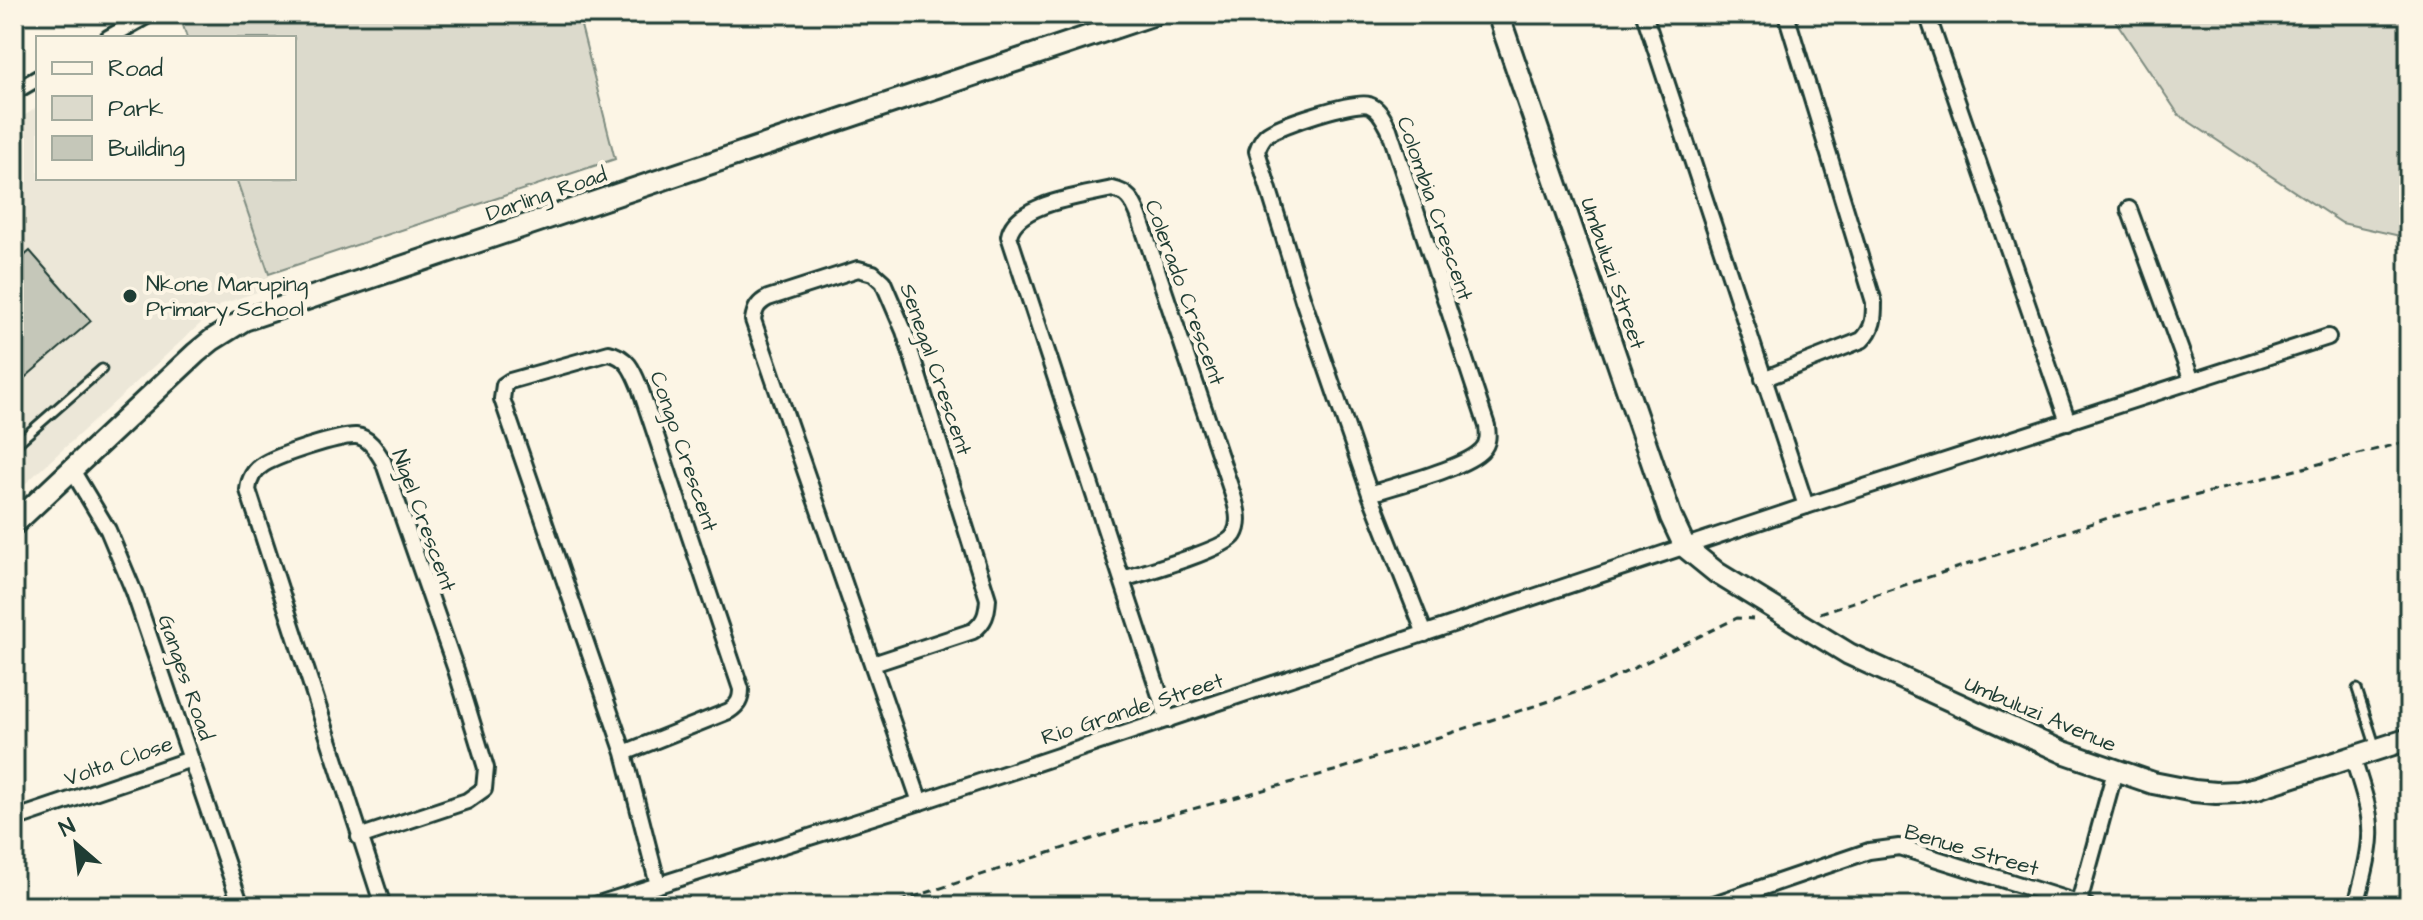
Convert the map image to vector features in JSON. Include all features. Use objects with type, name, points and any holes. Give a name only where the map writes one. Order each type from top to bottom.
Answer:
[{"type":"street","points":[[112,36],[150,14]]},
{"type":"street","name":"Darling Road","points":[[14,524],[204,346],[228,328],[256,315],[1155,14]]},
{"type":"street","name":"Umbuluzi Street","points":[[1498,14],[1671,517],[1685,547]]},
{"type":"street","points":[[1644,14],[1806,506]]},
{"type":"street","points":[[1763,379],[1862,340],[1870,332],[1874,319],[1874,302],[1786,14]]},
{"type":"street","points":[[1927,14],[2068,422]]},
{"type":"street","points":[[14,92],[36,79]]},
{"type":"street","name":"Colombia Crescent","points":[[1370,494],[1466,461],[1484,449],[1488,438],[1487,426],[1389,129],[1376,110],[1364,104],[1284,124],[1267,134],[1257,151],[1303,300],[1370,494],[1425,634]]},
{"type":"street","name":"Colerado Crescent","points":[[1123,579],[1222,545],[1236,534],[1238,521],[1228,478],[1139,216],[1130,197],[1112,189],[1039,207],[1015,221],[1009,236],[1168,720]]},
{"type":"street","points":[[2129,209],[2192,381]]},
{"type":"street","name":"Senegal Crescent","points":[[873,664],[973,631],[983,623],[988,599],[904,331],[883,282],[866,269],[858,269],[768,298],[754,311],[753,320],[920,802]]},
{"type":"street","name":"Rio Grande Street","points":[[592,906],[920,802],[1806,506],[2328,337]]},
{"type":"street","name":"Congo Crescent","points":[[624,753],[729,711],[737,705],[741,689],[632,367],[618,355],[609,353],[510,381],[504,385],[502,399],[624,753],[658,885]]},
{"type":"street","name":"Nigel Crescent","points":[[359,837],[467,801],[484,789],[486,768],[456,670],[383,461],[373,446],[357,436],[293,452],[263,464],[249,480],[248,490],[359,837],[383,906]]},
{"type":"street","name":"Ganges Road","points":[[72,470],[104,522],[134,592],[241,906]]},
{"type":"street","name":"Umbuluzi Avenue","points":[[1685,547],[1717,573],[1849,654],[2063,752],[2175,788],[2216,793],[2257,788],[2409,739]]},
{"type":"street","points":[[2353,758],[2371,837],[2356,906]]},
{"type":"street","name":"Volta Close","points":[[14,819],[191,759]]},
{"type":"street","points":[[2081,905],[2115,771]]},
{"type":"street","name":"Benue Street","points":[[1708,906],[1869,851],[1899,847],[2081,905]]},
{"type":"lane","points":[[14,446],[102,369]]},
{"type":"lane","points":[[2357,689],[2376,750]]},
{"type":"path","points":[[886,906],[1144,822],[1334,771],[1599,685],[1737,618],[1793,621],[2108,518],[2409,441]]},
{"type":"shaded area","name":"Nkone Maruping Primary School","points":[[36,108],[36,180],[237,180],[269,274],[269,288],[222,304],[14,494],[14,122]]},
{"type":"green space","points":[[195,14],[578,14],[615,159],[269,274],[237,180],[296,180],[296,36],[186,36],[182,22]]},
{"type":"green space","points":[[2111,14],[2409,14],[2409,238],[2342,223],[2179,115]]},
{"type":"building","points":[[30,251],[91,321],[14,387],[14,265]]},
{"type":"place","name":"Nkone Maruping Primary School","points":[[130,296]]}]
